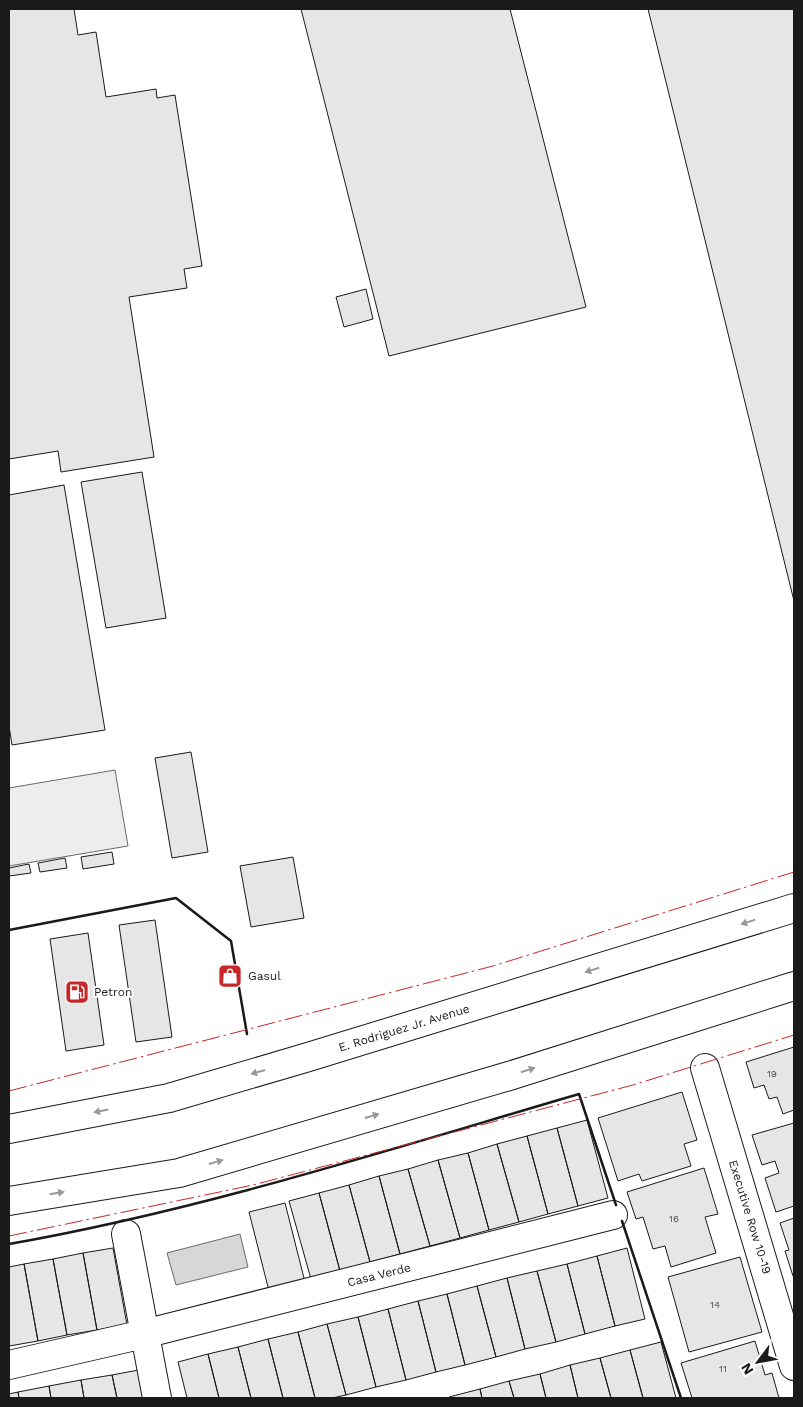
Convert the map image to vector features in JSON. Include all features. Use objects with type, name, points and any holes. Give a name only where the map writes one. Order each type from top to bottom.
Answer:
[{"type":"main road","name":"E. Rodriguez Jr. Avenue","points":[[9,1129],[168,1098],[305,1058],[794,908]]},
{"type":"main road","points":[[9,1201],[179,1173],[509,1076],[794,986]]},
{"type":"main road","name":"Executive Row 10-19","points":[[705,1068],[794,1366]]},
{"type":"main road","name":"Casa Verde","points":[[9,1365],[144,1334],[613,1216]]},
{"type":"main road","points":[[126,1234],[157,1398]]},
{"type":"shaded area","points":[[115,770],[128,846],[9,866],[9,788]]},
{"type":"shaded area","points":[[240,1234],[248,1267],[176,1285],[167,1253]]},
{"type":"building","points":[[9,9],[74,9],[78,35],[96,32],[106,97],[156,89],[157,98],[175,95],[202,266],[184,269],[187,288],[129,297],[154,457],[61,472],[58,451],[9,459]]},
{"type":"building","points":[[301,9],[510,9],[586,307],[389,356]]},
{"type":"building","points":[[648,9],[794,9],[794,601]]},
{"type":"building","points":[[366,289],[373,319],[344,327],[336,297]]},
{"type":"building","points":[[142,472],[166,618],[106,628],[81,482]]},
{"type":"building","points":[[64,485],[105,730],[12,745],[9,726],[9,495]]},
{"type":"building","points":[[191,752],[208,852],[172,858],[155,758]]},
{"type":"building","points":[[112,852],[114,864],[83,869],[81,857]]},
{"type":"building","points":[[293,857],[304,918],[251,927],[240,866]]},
{"type":"building","points":[[65,858],[67,868],[40,872],[38,863]]},
{"type":"building","points":[[29,864],[31,873],[9,876],[9,868]]},
{"type":"building","name":"Petron","points":[[155,920],[172,1037],[136,1042],[119,925]]},
{"type":"building","name":"Petron","points":[[88,933],[104,1045],[66,1051],[50,939]]},
{"type":"building","points":[[794,1047],[794,1110],[783,1114],[777,1097],[769,1099],[764,1085],[754,1088],[746,1062]]},
{"type":"building","points":[[682,1092],[697,1140],[684,1144],[691,1166],[642,1181],[639,1174],[618,1181],[598,1118]]},
{"type":"building","points":[[587,1120],[608,1198],[578,1206],[557,1128]]},
{"type":"building","points":[[794,1123],[794,1206],[776,1212],[765,1178],[779,1173],[775,1161],[762,1165],[752,1135]]},
{"type":"building","points":[[557,1128],[578,1206],[548,1214],[527,1136]]},
{"type":"building","points":[[527,1136],[548,1214],[519,1222],[497,1144]]},
{"type":"building","points":[[497,1144],[519,1222],[489,1230],[468,1153]]},
{"type":"building","points":[[468,1153],[489,1230],[460,1238],[438,1160]]},
{"type":"building","points":[[438,1160],[460,1238],[430,1246],[408,1169]]},
{"type":"building","points":[[704,1168],[718,1214],[705,1217],[716,1253],[671,1267],[665,1246],[653,1249],[643,1217],[636,1219],[627,1192]]},
{"type":"building","points":[[408,1169],[430,1246],[400,1254],[379,1176]]},
{"type":"building","points":[[379,1176],[400,1254],[370,1262],[349,1185]]},
{"type":"building","points":[[349,1185],[370,1262],[340,1271],[319,1193]]},
{"type":"building","points":[[319,1193],[340,1271],[311,1279],[289,1201]]},
{"type":"building","points":[[285,1203],[305,1282],[269,1291],[249,1212]]},
{"type":"building","points":[[794,1218],[793,1276],[785,1251],[789,1250],[780,1223]]},
{"type":"building","points":[[113,1248],[127,1325],[97,1330],[83,1253]]},
{"type":"building","points":[[627,1248],[645,1319],[615,1326],[597,1256]]},
{"type":"building","points":[[83,1253],[97,1330],[67,1335],[53,1259]]},
{"type":"building","points":[[597,1256],[615,1326],[585,1334],[567,1264]]},
{"type":"building","points":[[740,1257],[762,1332],[689,1352],[668,1277]]},
{"type":"building","points":[[53,1259],[67,1335],[38,1341],[24,1264]]},
{"type":"building","points":[[24,1264],[38,1341],[9,1346],[9,1267]]},
{"type":"building","points":[[567,1264],[585,1334],[556,1342],[537,1271]]},
{"type":"building","points":[[537,1271],[556,1342],[525,1349],[507,1278]]},
{"type":"building","points":[[507,1278],[525,1349],[496,1357],[477,1286]]},
{"type":"building","points":[[477,1286],[496,1357],[465,1365],[447,1294]]},
{"type":"building","points":[[447,1294],[465,1365],[436,1372],[418,1301]]},
{"type":"building","points":[[418,1301],[436,1372],[406,1380],[388,1309]]},
{"type":"building","points":[[388,1309],[406,1380],[376,1387],[358,1317]]},
{"type":"building","points":[[358,1317],[376,1387],[346,1395],[327,1324]]},
{"type":"building","points":[[327,1324],[346,1395],[332,1398],[315,1398],[298,1332]]},
{"type":"building","points":[[298,1332],[315,1398],[283,1398],[268,1339]]},
{"type":"building","points":[[268,1339],[283,1398],[251,1398],[238,1347]]},
{"type":"building","points":[[755,1341],[765,1375],[772,1373],[779,1398],[692,1398],[681,1363]]},
{"type":"building","points":[[661,1342],[676,1398],[643,1398],[630,1350]]},
{"type":"building","points":[[238,1347],[251,1398],[219,1398],[208,1354]]},
{"type":"building","points":[[630,1350],[643,1398],[611,1398],[600,1358]]},
{"type":"building","points":[[208,1354],[219,1398],[187,1398],[178,1362]]},
{"type":"building","points":[[600,1358],[611,1398],[578,1398],[570,1365]]},
{"type":"building","points":[[570,1365],[578,1398],[546,1398],[540,1374]]},
{"type":"building","points":[[144,1369],[150,1398],[117,1398],[112,1375]]},
{"type":"building","points":[[540,1374],[546,1398],[514,1398],[509,1381]]},
{"type":"building","points":[[112,1375],[117,1398],[84,1398],[81,1380]]},
{"type":"building","points":[[81,1380],[84,1398],[51,1398],[49,1386]]},
{"type":"building","points":[[509,1381],[514,1398],[482,1398],[480,1389]]},
{"type":"building","points":[[49,1386],[51,1398],[19,1398],[18,1392]]},
{"type":"building","points":[[480,1389],[482,1398],[449,1398],[449,1397]]},
{"type":"building","points":[[18,1392],[19,1398],[9,1398],[9,1394]]},
{"type":"wall","points":[[9,930],[176,898],[231,941],[247,1034]]},
{"type":"wall","points":[[9,1244],[81,1230],[225,1196],[367,1157],[579,1094],[616,1205]]},
{"type":"wall","points":[[622,1221],[681,1398]]},
{"type":"power","points":[[9,1091],[493,966],[794,872]]},
{"type":"power","points":[[9,1236],[253,1185],[633,1085],[794,1035]]},
{"type":"place","name":"Gasul","points":[[230,976]]},
{"type":"place","name":"Petron","points":[[77,992]]}]
